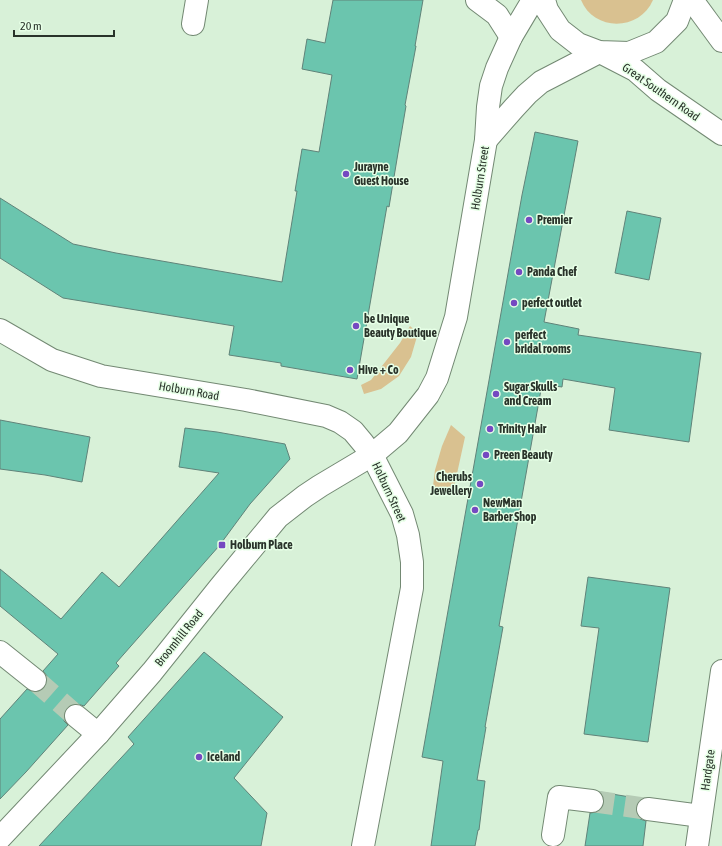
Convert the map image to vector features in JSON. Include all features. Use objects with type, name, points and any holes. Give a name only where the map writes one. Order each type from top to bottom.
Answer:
[{"type":"street","points":[[193,24],[197,0]]},
{"type":"street","points":[[477,0],[497,15],[510,37]]},
{"type":"street","name":"Holburn Street","points":[[364,846],[412,588],[412,562],[408,535],[402,514],[372,455],[398,433],[428,395],[437,378],[456,317],[486,140],[491,86],[510,37],[534,0]]},
{"type":"street","points":[[544,0],[547,10],[560,30],[578,44],[599,52],[628,53],[656,42],[677,21],[685,0]]},
{"type":"street","points":[[692,0],[722,41]]},
{"type":"street","name":"Holburn Street","points":[[486,140],[527,94],[541,82],[599,52]]},
{"type":"street","name":"Great Southern Road","points":[[599,52],[635,70],[658,90],[722,134]]},
{"type":"street","name":"Holburn Road","points":[[0,330],[52,360],[101,376],[246,400],[326,416],[340,422],[353,432],[372,455]]},
{"type":"street","name":"Broomhill Road","points":[[0,838],[98,734],[152,672],[278,517],[320,486],[372,455]]},
{"type":"street","points":[[0,652],[35,680]]},
{"type":"street","name":"Hardgate","points":[[697,846],[722,670]]},
{"type":"street","points":[[76,716],[98,734]]},
{"type":"street","points":[[553,835],[559,797],[592,801]]},
{"type":"street","points":[[648,809],[701,816]]},
{"type":"shaded area","points":[[581,0],[653,0],[647,10],[638,18],[617,24],[596,18],[587,10]]},
{"type":"shaded area","points":[[410,326],[418,333],[411,357],[399,376],[381,389],[364,394],[361,385],[371,380],[400,343]]},
{"type":"shaded area","points":[[451,425],[465,437],[453,492],[432,494],[435,470],[442,446]]},
{"type":"building","points":[[333,0],[423,0],[389,207],[387,206],[357,379],[281,366],[281,363],[229,355],[234,326],[63,298],[0,258],[0,198],[73,244],[282,282],[297,191],[295,191],[302,149],[319,152],[332,75],[302,69],[307,39],[325,43]]},
{"type":"building","points":[[535,132],[578,141],[544,322],[579,329],[578,335],[701,353],[689,442],[609,430],[615,388],[563,379],[562,387],[542,384],[499,626],[503,627],[477,780],[485,781],[479,830],[475,846],[431,846],[443,761],[422,757],[522,195]]},
{"type":"building","points":[[627,211],[661,218],[649,280],[615,273]]},
{"type":"building","points":[[0,420],[90,437],[82,482],[0,469]]},
{"type":"building","points":[[185,428],[285,444],[290,459],[250,504],[219,546],[116,663],[119,666],[84,706],[71,704],[67,708],[64,714],[64,721],[68,725],[0,799],[0,719],[27,689],[34,692],[39,692],[44,688],[47,681],[47,676],[43,671],[58,654],[0,606],[0,569],[61,619],[102,572],[119,587],[219,473],[179,467]]},
{"type":"building","points":[[588,577],[670,588],[648,742],[584,734],[599,628],[581,626]]},
{"type":"building","name":"Iceland","points":[[204,652],[283,717],[234,778],[267,813],[261,846],[39,846],[134,744],[128,737]]},
{"type":"building","points":[[600,792],[642,799],[638,802],[636,813],[640,819],[646,821],[643,846],[585,846],[590,813],[597,812],[602,808],[604,803],[604,796]]},
{"type":"tunnel","points":[[35,680],[76,716]]},
{"type":"tunnel","points":[[592,801],[648,809]]},
{"type":"place","name":"Jurayne Guest House","points":[[346,174]]},
{"type":"place","name":"Premier","points":[[529,220]]},
{"type":"place","name":"Panda Chef","points":[[519,272]]},
{"type":"place","name":"perfect outlet","points":[[514,303]]},
{"type":"place","name":"be Unique Beauty Boutique","points":[[356,326]]},
{"type":"place","name":"perfect bridal rooms","points":[[507,342]]},
{"type":"place","name":"Hive + Co","points":[[350,370]]},
{"type":"place","name":"Sugar Skulls and Cream","points":[[496,394]]},
{"type":"place","name":"Trinity Hair","points":[[490,429]]},
{"type":"place","name":"Preen Beauty","points":[[486,455]]},
{"type":"place","name":"Cherubs Jewellery","points":[[480,484]]},
{"type":"place","name":"NewMan Barber Shop","points":[[475,510]]},
{"type":"place","name":"Holburn Place","points":[[222,545]]},
{"type":"place","name":"Iceland","points":[[199,757]]}]
